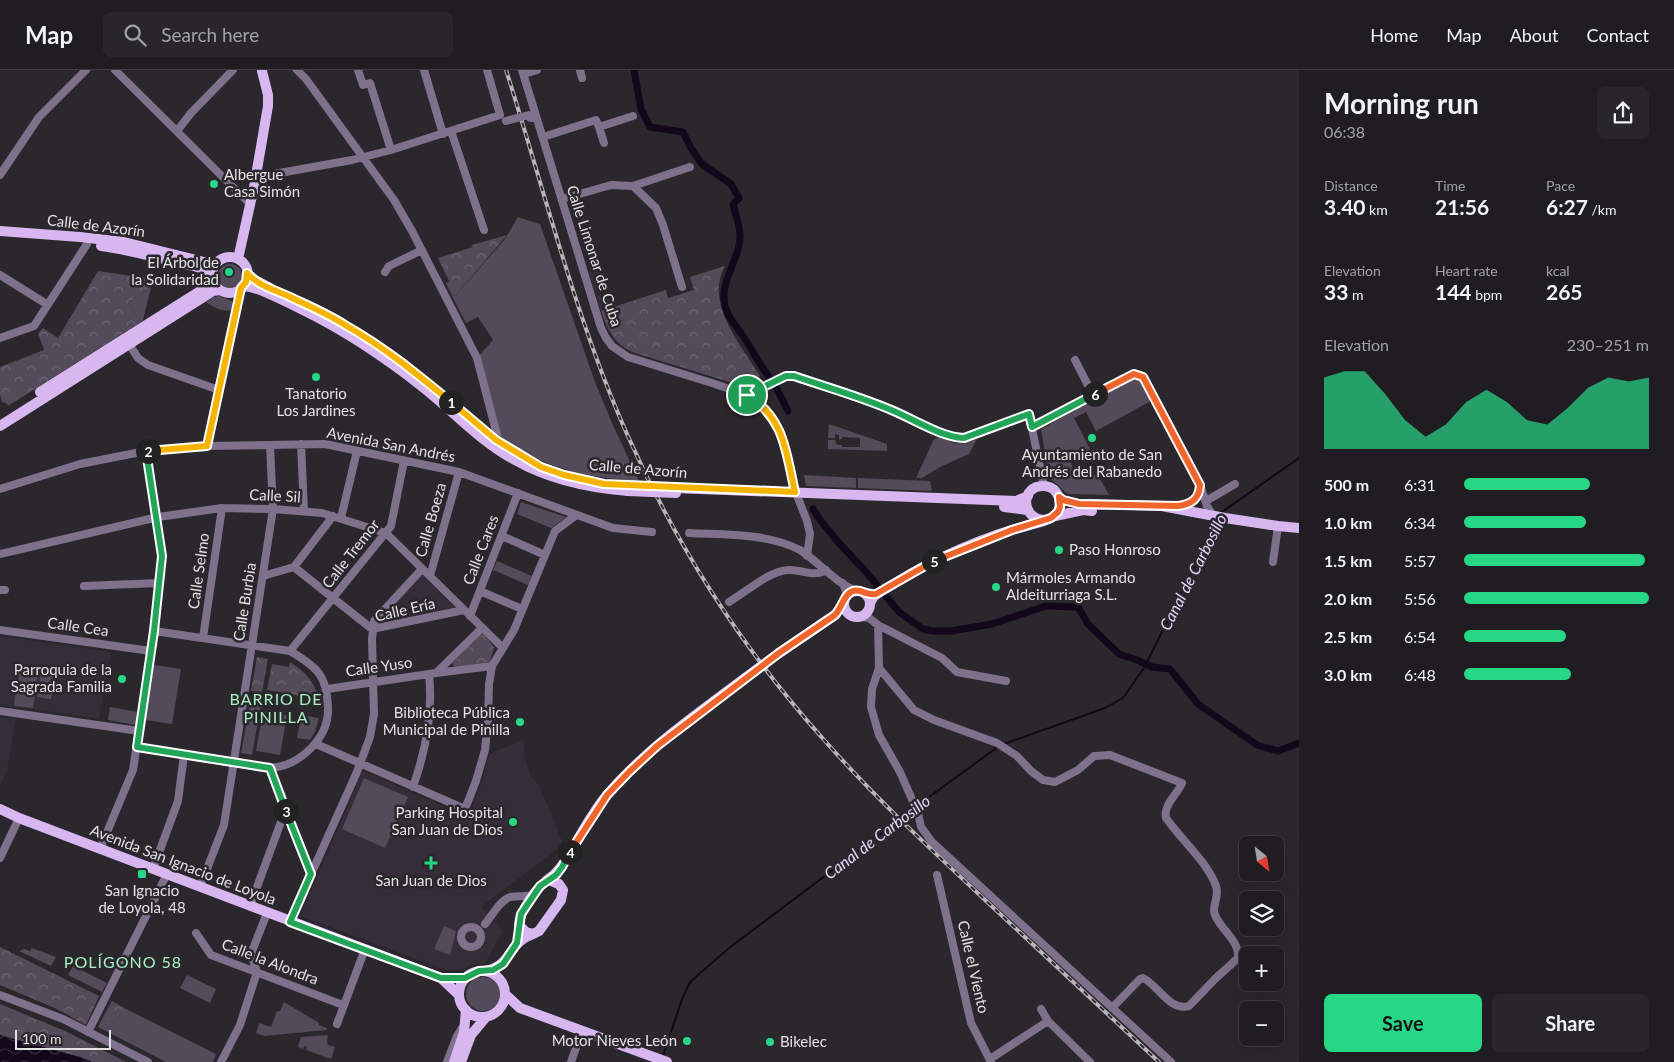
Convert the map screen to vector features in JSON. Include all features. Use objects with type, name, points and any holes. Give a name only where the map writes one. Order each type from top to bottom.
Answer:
[{"type":"main road","points":[[238,259],[256,176],[268,106],[268,96],[261,70]]},
{"type":"main road","name":"Calle de Azorín","points":[[0,231],[124,242],[208,263],[216,263]]},
{"type":"main road","name":"Calle de Azorín","points":[[0,238],[88,244],[128,250],[206,270],[212,277]]},
{"type":"main road","points":[[0,418],[197,293],[208,285],[216,263],[224,258],[229,258],[238,259],[244,265],[247,273],[243,287],[228,293],[220,290],[213,291],[0,426]]},
{"type":"main road","name":"Calle de Azorín","points":[[247,273],[261,284],[346,325],[392,354],[496,440],[541,467],[564,475],[627,488]]},
{"type":"main road","points":[[212,277],[220,290]]},
{"type":"main road","name":"Calle de Azorín","points":[[243,287],[258,290],[281,300],[354,338],[390,362],[424,388],[476,433],[515,460],[558,479],[579,485],[601,489],[627,488],[1016,501],[1028,496]]},
{"type":"main road","points":[[1012,530],[1025,520],[1028,496],[1034,489],[1044,486],[1053,489],[1059,497],[1070,502],[1162,506],[1217,517],[1299,528]]},
{"type":"main road","name":"Calle de Azorín","points":[[797,495],[1008,507],[1027,510]]},
{"type":"main road","points":[[1055,516],[1060,507],[1059,497]]},
{"type":"main road","points":[[1008,507],[1013,510],[1017,518],[1016,525],[1012,530]]},
{"type":"main road","points":[[1027,510],[1034,518],[1043,520]]},
{"type":"main road","points":[[835,615],[843,614],[856,618],[874,596],[943,556],[1055,516],[1083,510],[1193,513]]},
{"type":"main road","points":[[517,943],[520,918],[524,910],[535,894],[546,882],[556,875],[607,795],[629,772],[657,746],[744,678],[835,615],[851,592],[865,605]]},
{"type":"main road","points":[[844,601],[846,612],[850,616]]},
{"type":"main road","name":"Avenida San Ignacio de Loyola","points":[[0,809],[290,922],[441,978]]},
{"type":"main road","points":[[441,978],[465,978],[479,971],[498,968],[503,964],[517,943],[525,936],[533,934],[542,928],[561,900],[563,893],[560,881],[562,867]]},
{"type":"main road","points":[[546,882],[556,882],[561,886]]},
{"type":"main road","points":[[519,924],[523,931],[533,934]]},
{"type":"main road","points":[[496,1013],[506,995],[502,970],[503,964]]},
{"type":"main road","points":[[486,971],[499,978],[504,984]]},
{"type":"main road","points":[[441,978],[460,995]]},
{"type":"main road","points":[[454,1062],[466,1022],[466,1010],[460,995],[460,989],[465,978]]},
{"type":"main road","points":[[506,995],[520,1008],[659,1060]]},
{"type":"main road","points":[[461,1062],[471,1035],[486,1017],[520,1008]]},
{"type":"main road","points":[[466,1010],[471,1014],[486,1017]]},
{"type":"street","points":[[0,175],[39,117],[86,70]]},
{"type":"street","points":[[115,70],[250,204]]},
{"type":"street","points":[[177,131],[191,112],[233,70]]},
{"type":"street","points":[[297,70],[306,79],[394,200],[422,250],[477,358],[497,436],[496,440]]},
{"type":"street","points":[[358,70],[363,85],[370,83],[390,150]]},
{"type":"street","points":[[424,70],[484,230]]},
{"type":"street","points":[[256,176],[364,157],[500,115],[487,70]]},
{"type":"street","points":[[523,72],[537,70]]},
{"type":"street","name":"Calle Limonar de Cuba","points":[[523,72],[600,328],[612,346],[628,357],[747,395],[766,409],[780,431],[797,495],[807,521],[810,534],[807,556]]},
{"type":"street","points":[[506,121],[529,115],[532,118]]},
{"type":"street","points":[[598,127],[633,116]]},
{"type":"street","points":[[543,136],[596,120],[604,143]]},
{"type":"street","points":[[562,199],[611,185],[633,186],[690,167]]},
{"type":"street","points":[[633,186],[656,208],[663,224],[682,288]]},
{"type":"street","points":[[0,338],[34,326],[88,244]]},
{"type":"street","points":[[385,272],[389,266],[422,250]]},
{"type":"street","points":[[0,275],[48,306]]},
{"type":"street","points":[[207,446],[243,287]]},
{"type":"street","points":[[129,344],[138,358],[148,365],[219,390]]},
{"type":"street","points":[[1075,360],[1093,395]]},
{"type":"street","points":[[1032,427],[1134,374],[1143,377],[1200,485],[1207,506],[1217,517]]},
{"type":"street","points":[[747,395],[786,376],[794,376],[888,408],[957,438],[964,438],[1029,414],[1044,486]]},
{"type":"street","points":[[301,444],[304,511]]},
{"type":"street","name":"Avenida San Andrés","points":[[0,489],[80,464],[146,451],[207,446],[325,444],[459,472],[575,516],[613,528],[652,532]]},
{"type":"street","name":"Calle Burbia","points":[[200,887],[224,825],[234,763],[273,509],[270,445]]},
{"type":"street","points":[[103,850],[134,770],[154,631],[162,556],[158,517],[146,451]]},
{"type":"street","points":[[263,576],[294,567],[337,517],[357,451]]},
{"type":"street","name":"Calle Tremor","points":[[290,651],[391,526],[404,461]]},
{"type":"street","name":"Calle Boeza","points":[[430,576],[459,472]]},
{"type":"street","points":[[1206,501],[1235,484]]},
{"type":"street","points":[[1162,506],[1178,506],[1192,503],[1198,496],[1200,485]]},
{"type":"street","name":"Calle Cares","points":[[467,613],[480,591],[518,493]]},
{"type":"street","name":"Calle Sil","points":[[0,554],[158,517],[222,508],[322,512],[386,533],[503,648]]},
{"type":"street","name":"Calle Selmo","points":[[203,638],[222,508]]},
{"type":"street","points":[[316,744],[466,809],[485,750],[492,666],[514,630],[555,531],[575,516]]},
{"type":"street","points":[[1273,562],[1278,526]]},
{"type":"street","points":[[689,533],[747,536],[784,542],[807,556],[843,583],[865,605],[878,625],[942,658],[957,672],[1006,681]]},
{"type":"street","points":[[502,536],[546,555]]},
{"type":"street","points":[[294,567],[372,630]]},
{"type":"street","name":"Calle Boeza","points":[[372,630],[374,621],[422,569]]},
{"type":"street","points":[[730,602],[774,573],[789,570],[809,574],[826,570]]},
{"type":"street","points":[[84,586],[159,583]]},
{"type":"street","points":[[843,583],[846,592],[844,601]]},
{"type":"street","points":[[480,591],[522,609]]},
{"type":"street","name":"Calle Ería","points":[[290,922],[367,747],[372,726],[374,702],[372,630],[467,613]]},
{"type":"street","points":[[878,625],[879,668],[872,689],[871,707],[879,734],[900,772],[918,813],[922,828],[932,842],[1171,1062]]},
{"type":"street","name":"Calle Yuso","points":[[432,673],[482,628]]},
{"type":"street","name":"Calle Cea","points":[[0,630],[151,651]]},
{"type":"street","points":[[137,747],[270,768],[293,762],[316,744],[323,732],[328,710],[327,689],[320,674],[306,661],[290,651],[154,631]]},
{"type":"street","name":"Calle Yuso","points":[[327,689],[492,666]]},
{"type":"street","points":[[879,668],[914,710],[934,720],[997,742],[1017,756],[1031,771],[1043,780],[1055,782],[1078,770],[1094,756],[1110,755],[1182,783],[1166,808],[1166,818],[1211,875],[1218,896],[1213,910],[1236,947],[1238,958],[1188,1006],[1183,1008],[1176,1006],[1146,978],[1140,979],[1112,1008]]},
{"type":"street","points":[[413,787],[426,747],[432,673]]},
{"type":"street","points":[[0,711],[139,731]]},
{"type":"street","points":[[153,869],[178,801],[184,755]]},
{"type":"street","points":[[270,768],[285,811],[311,874]]},
{"type":"street","points":[[250,906],[285,811]]},
{"type":"street","points":[[0,858],[19,818]]},
{"type":"street","points":[[88,1032],[166,874]]},
{"type":"street","name":"Calle el Viento","points":[[937,875],[971,1023],[990,1061]]},
{"type":"street","points":[[479,931],[504,900],[535,894]]},
{"type":"street","points":[[515,897],[523,904],[524,910]]},
{"type":"street","points":[[221,1062],[240,1025],[257,972],[251,954],[267,913]]},
{"type":"street","name":"Calle la Alondra","points":[[196,933],[211,955],[343,1005]]},
{"type":"street","points":[[337,1024],[365,949]]},
{"type":"street","points":[[0,994],[50,1014],[148,1062]]},
{"type":"street","points":[[1040,1009],[1048,1021],[1090,1062]]},
{"type":"street","points":[[990,1061],[1048,1021]]},
{"type":"street","points":[[447,1062],[457,1036],[466,1022]]},
{"type":"street","points":[[571,1062],[582,1031]]},
{"type":"shaded area","points":[[599,269],[605,288],[595,292],[589,272]]},
{"type":"shaded area","points":[[595,293],[597,296],[606,294],[611,308],[601,311]]},
{"type":"shaded area","points":[[422,575],[455,607],[453,610],[381,626],[379,620]]},
{"type":"shaded area","points":[[0,636],[111,652],[99,719],[0,704]]},
{"type":"shaded area","points":[[0,717],[16,719],[7,771],[0,786]]},
{"type":"shaded area","name":"San Juan de Dios","points":[[523,740],[526,762],[531,777],[538,784],[542,792],[562,841],[559,848],[481,907],[503,931],[485,963],[473,964],[461,970],[446,970],[300,916],[363,771],[468,817],[482,782],[489,754]]},
{"type":"green space","points":[[518,217],[540,224],[595,382],[639,481],[595,476],[555,466],[523,452],[497,435],[477,358],[493,340],[478,317],[466,323],[452,296],[456,295],[505,239]]},
{"type":"green space","points":[[507,235],[456,295],[452,296],[446,283],[449,281],[438,258],[473,247],[472,245]]},
{"type":"green space","points":[[230,264],[238,268],[242,276],[238,284],[230,288],[222,284],[218,276],[222,268]]},
{"type":"green space","points":[[725,266],[720,280],[719,294],[722,309],[735,337],[760,376],[748,389],[635,353],[617,341],[609,331],[601,311],[666,290],[668,298],[694,290],[690,277]]},
{"type":"green space","points":[[98,271],[152,279],[151,287],[128,303],[141,322],[8,406],[2,402],[0,394],[0,367],[44,350],[38,333],[43,328],[58,338]]},
{"type":"green space","points":[[151,287],[143,320],[141,322],[128,303]]},
{"type":"green space","points":[[219,296],[232,301],[234,305],[233,310],[218,309],[206,302]]},
{"type":"green space","points":[[1133,379],[1140,381],[1151,401],[1096,431],[1086,412],[1074,418],[1092,453],[1073,459],[1071,461],[1072,467],[1054,474],[1048,471],[1041,429]]},
{"type":"green space","points":[[829,424],[887,444],[887,451],[828,449],[828,440],[835,440],[837,445],[842,445],[842,447],[860,447],[860,438],[842,437],[842,439],[839,439],[839,435],[835,434],[835,438],[828,438]]},
{"type":"green space","points":[[940,437],[950,442],[958,443],[977,439],[969,454],[940,467],[922,478],[916,478],[934,439]]},
{"type":"green space","points":[[1071,468],[1083,474],[1098,475],[1109,495],[1066,493],[1051,479]]},
{"type":"green space","points":[[804,475],[856,478],[856,488],[806,486]]},
{"type":"green space","points":[[858,478],[930,481],[932,491],[858,488]]},
{"type":"green space","points":[[521,502],[566,517],[551,528],[517,514]]},
{"type":"green space","points":[[497,561],[532,576],[528,585],[493,570]]},
{"type":"green space","points":[[483,633],[494,647],[490,662],[455,667],[452,663]]},
{"type":"green space","points":[[257,657],[268,659],[262,693],[251,691]]},
{"type":"green space","points":[[290,662],[300,669],[312,682],[318,699],[267,690],[272,664],[289,667]]},
{"type":"green space","points":[[154,665],[181,669],[172,724],[145,720]]},
{"type":"green space","points":[[19,671],[38,674],[33,708],[14,706]]},
{"type":"green space","points":[[40,675],[54,677],[51,699],[37,697]]},
{"type":"green space","points":[[250,704],[261,705],[252,755],[241,753]]},
{"type":"green space","points":[[110,707],[138,712],[136,725],[108,720]]},
{"type":"green space","points":[[263,711],[287,715],[280,755],[256,751]]},
{"type":"green space","points":[[301,715],[319,718],[315,732],[310,740],[297,738]]},
{"type":"green space","points":[[364,778],[408,797],[385,848],[342,829]]},
{"type":"green space","points":[[444,926],[456,931],[450,955],[434,949]]},
{"type":"green space","points":[[0,947],[99,996],[86,1025],[57,1009],[0,985]]},
{"type":"green space","points":[[32,948],[56,957],[51,966],[19,951],[24,949],[30,951]]},
{"type":"green space","points":[[73,966],[107,983],[102,992],[68,975]]},
{"type":"green space","points":[[187,975],[216,989],[210,1003],[180,988]]},
{"type":"green space","points":[[483,977],[495,982],[500,994],[495,1006],[483,1011],[471,1006],[466,994],[471,982]]},
{"type":"green space","points":[[112,1001],[124,1008],[115,1023],[103,1017]]},
{"type":"green space","points":[[284,1002],[319,1023],[319,1025],[327,1028],[326,1030],[264,1036],[256,1033],[259,1023],[271,1027],[277,1011],[280,1011]]},
{"type":"green space","points":[[0,1004],[65,1031],[126,1062],[92,1062],[0,1035]]},
{"type":"green space","points":[[124,1008],[216,1054],[213,1062],[166,1062],[98,1027],[103,1017],[115,1023]]},
{"type":"green space","points":[[328,1035],[328,1045],[335,1047],[331,1059],[306,1050],[307,1047],[304,1046],[303,1049],[298,1047],[301,1037]]},
{"type":"water","points":[[0,1035],[80,1057],[92,1062],[0,1062]]},
{"type":"waterway","points":[[634,70],[641,109],[650,127],[683,132],[702,164],[731,184],[739,198],[733,204],[739,227],[740,242],[727,279],[724,302],[731,320],[770,378]]},
{"type":"waterway","points":[[776,387],[788,411]]},
{"type":"waterway","name":"Canal de Carbosillo","points":[[1222,512],[1299,458]]},
{"type":"waterway","points":[[813,509],[838,542],[899,612],[923,629],[951,631],[992,624],[1046,606],[1078,607],[1088,624],[1119,654],[1152,667],[1170,669],[1198,704],[1257,745],[1278,751],[1299,743]]},
{"type":"waterway","name":"Canal de Carbosillo","points":[[1147,662],[1217,521]]},
{"type":"waterway","name":"Canal de Carbosillo","points":[[1004,744],[1105,708],[1123,698],[1144,668]]},
{"type":"waterway","name":"Canal de Carbosillo","points":[[918,805],[999,746]]},
{"type":"waterway","name":"Canal de Carbosillo","points":[[663,1056],[682,999],[690,982],[729,948],[915,808]]},
{"type":"railway","points":[[506,70],[576,300],[608,390],[646,475],[667,516],[714,595],[740,634],[795,707],[867,786],[932,850],[1159,1062]]},
{"type":"place","name":"Albergue Casa Simón","points":[[214,184]]},
{"type":"place","name":"El Árbol de la Solidaridad","points":[[229,272]]},
{"type":"place","name":"Tanatorio Los Jardines","points":[[316,377]]},
{"type":"place","name":"Ayuntamiento de San Andrés del Rabanedo","points":[[1092,438]]},
{"type":"place","name":"Paso Honroso","points":[[1059,550]]},
{"type":"place","name":"Mármoles Armando Aldeiturriaga S.L.","points":[[996,587]]},
{"type":"place","name":"Parroquia de la Sagrada Familia","points":[[122,679]]},
{"type":"place","name":"Biblioteca Pública Municipal de Pinilla","points":[[520,722]]},
{"type":"place","name":"Parking Hospital San Juan de Dios","points":[[513,822]]},
{"type":"place","name":"San Juan de Dios","points":[[431,863]]},
{"type":"place","name":"San Ignacio de Loyola, 48","points":[[142,874]]},
{"type":"place","name":"Motor Nieves León","points":[[687,1041]]},
{"type":"place","name":"Bikelec","points":[[770,1042]]},
{"type":"district","name":"BARRIO DE PINILLA","points":[[276,708]]},
{"type":"district","name":"POLÍGONO 58","points":[[123,962]]},
{"type":"route","points":[[247,273],[261,284],[346,325],[392,354],[496,440],[521,456],[541,467],[584,480],[604,484],[674,488],[795,492],[780,431],[766,409],[747,395],[786,376],[794,376],[888,408],[942,433],[957,438],[964,438],[1029,414],[1032,427],[1134,374],[1143,377],[1200,485],[1200,490],[1192,503],[1178,506],[1079,504],[1063,500],[1059,497],[1060,507],[1058,512],[1047,520],[1012,530],[943,556],[876,594],[869,595],[860,591],[851,592],[835,615],[779,653],[697,714],[657,746],[629,772],[607,795],[556,875],[540,886],[521,914],[517,943],[503,964],[493,970],[479,971],[465,978],[441,978],[290,922],[311,874],[285,811],[270,768],[137,747],[154,631],[162,556],[158,517],[146,451],[207,446],[237,314],[241,288],[246,282],[247,273]]}]
